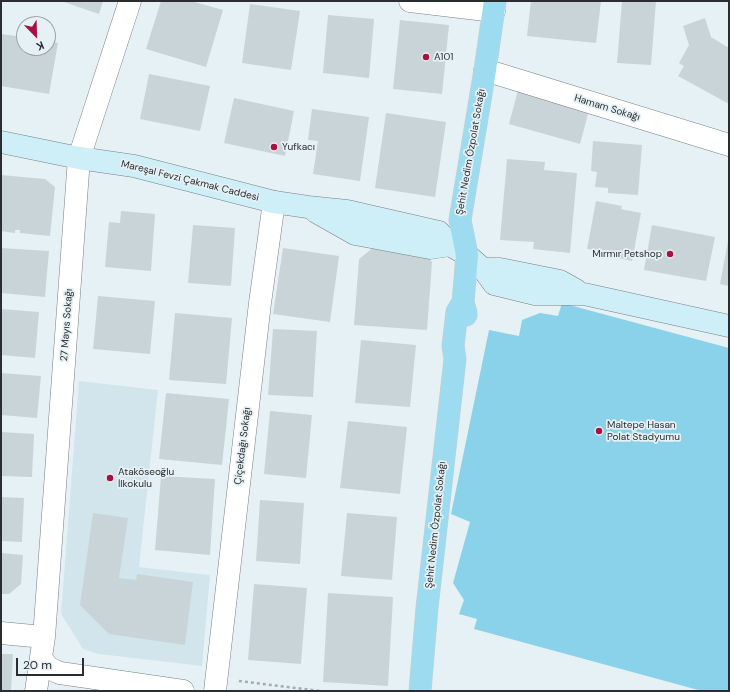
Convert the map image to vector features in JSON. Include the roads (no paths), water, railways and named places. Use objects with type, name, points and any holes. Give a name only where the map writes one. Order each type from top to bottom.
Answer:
[{"type":"main road","name":"Şehit Nedim Özpolat Sokağı","points":[[420,691],[427,608],[455,358],[461,350],[466,313],[463,302],[467,256],[460,220],[495,6]]},
{"type":"street","name":"27 Mayıs Sokağı","points":[[36,691],[43,647],[79,158],[130,1]]},
{"type":"street","points":[[410,1],[495,6]]},
{"type":"street","name":"Hamam Sokağı","points":[[485,70],[729,145]]},
{"type":"street","name":"Mareşal Fevzi Çakmak Caddesi","points":[[1,142],[79,158],[134,166],[274,202],[308,207],[355,234],[467,256]]},
{"type":"street","name":"Çiçekdağı Sokağı","points":[[216,685],[260,303],[274,202]]},
{"type":"street","points":[[467,256],[494,284],[535,294],[584,294],[729,326]]},
{"type":"street","points":[[1,633],[43,647],[45,664],[50,669],[60,673],[183,691]]},
{"type":"place","name":"A101","points":[[426,57]]},
{"type":"place","name":"Yufkacı","points":[[274,147]]},
{"type":"place","name":"Mırmır Petshop","points":[[670,254]]},
{"type":"place","name":"Maltepe Hasan Polat Stadyumu","points":[[599,431]]},
{"type":"place","name":"Ataköseoğlu İlkokulu","points":[[110,478]]}]
